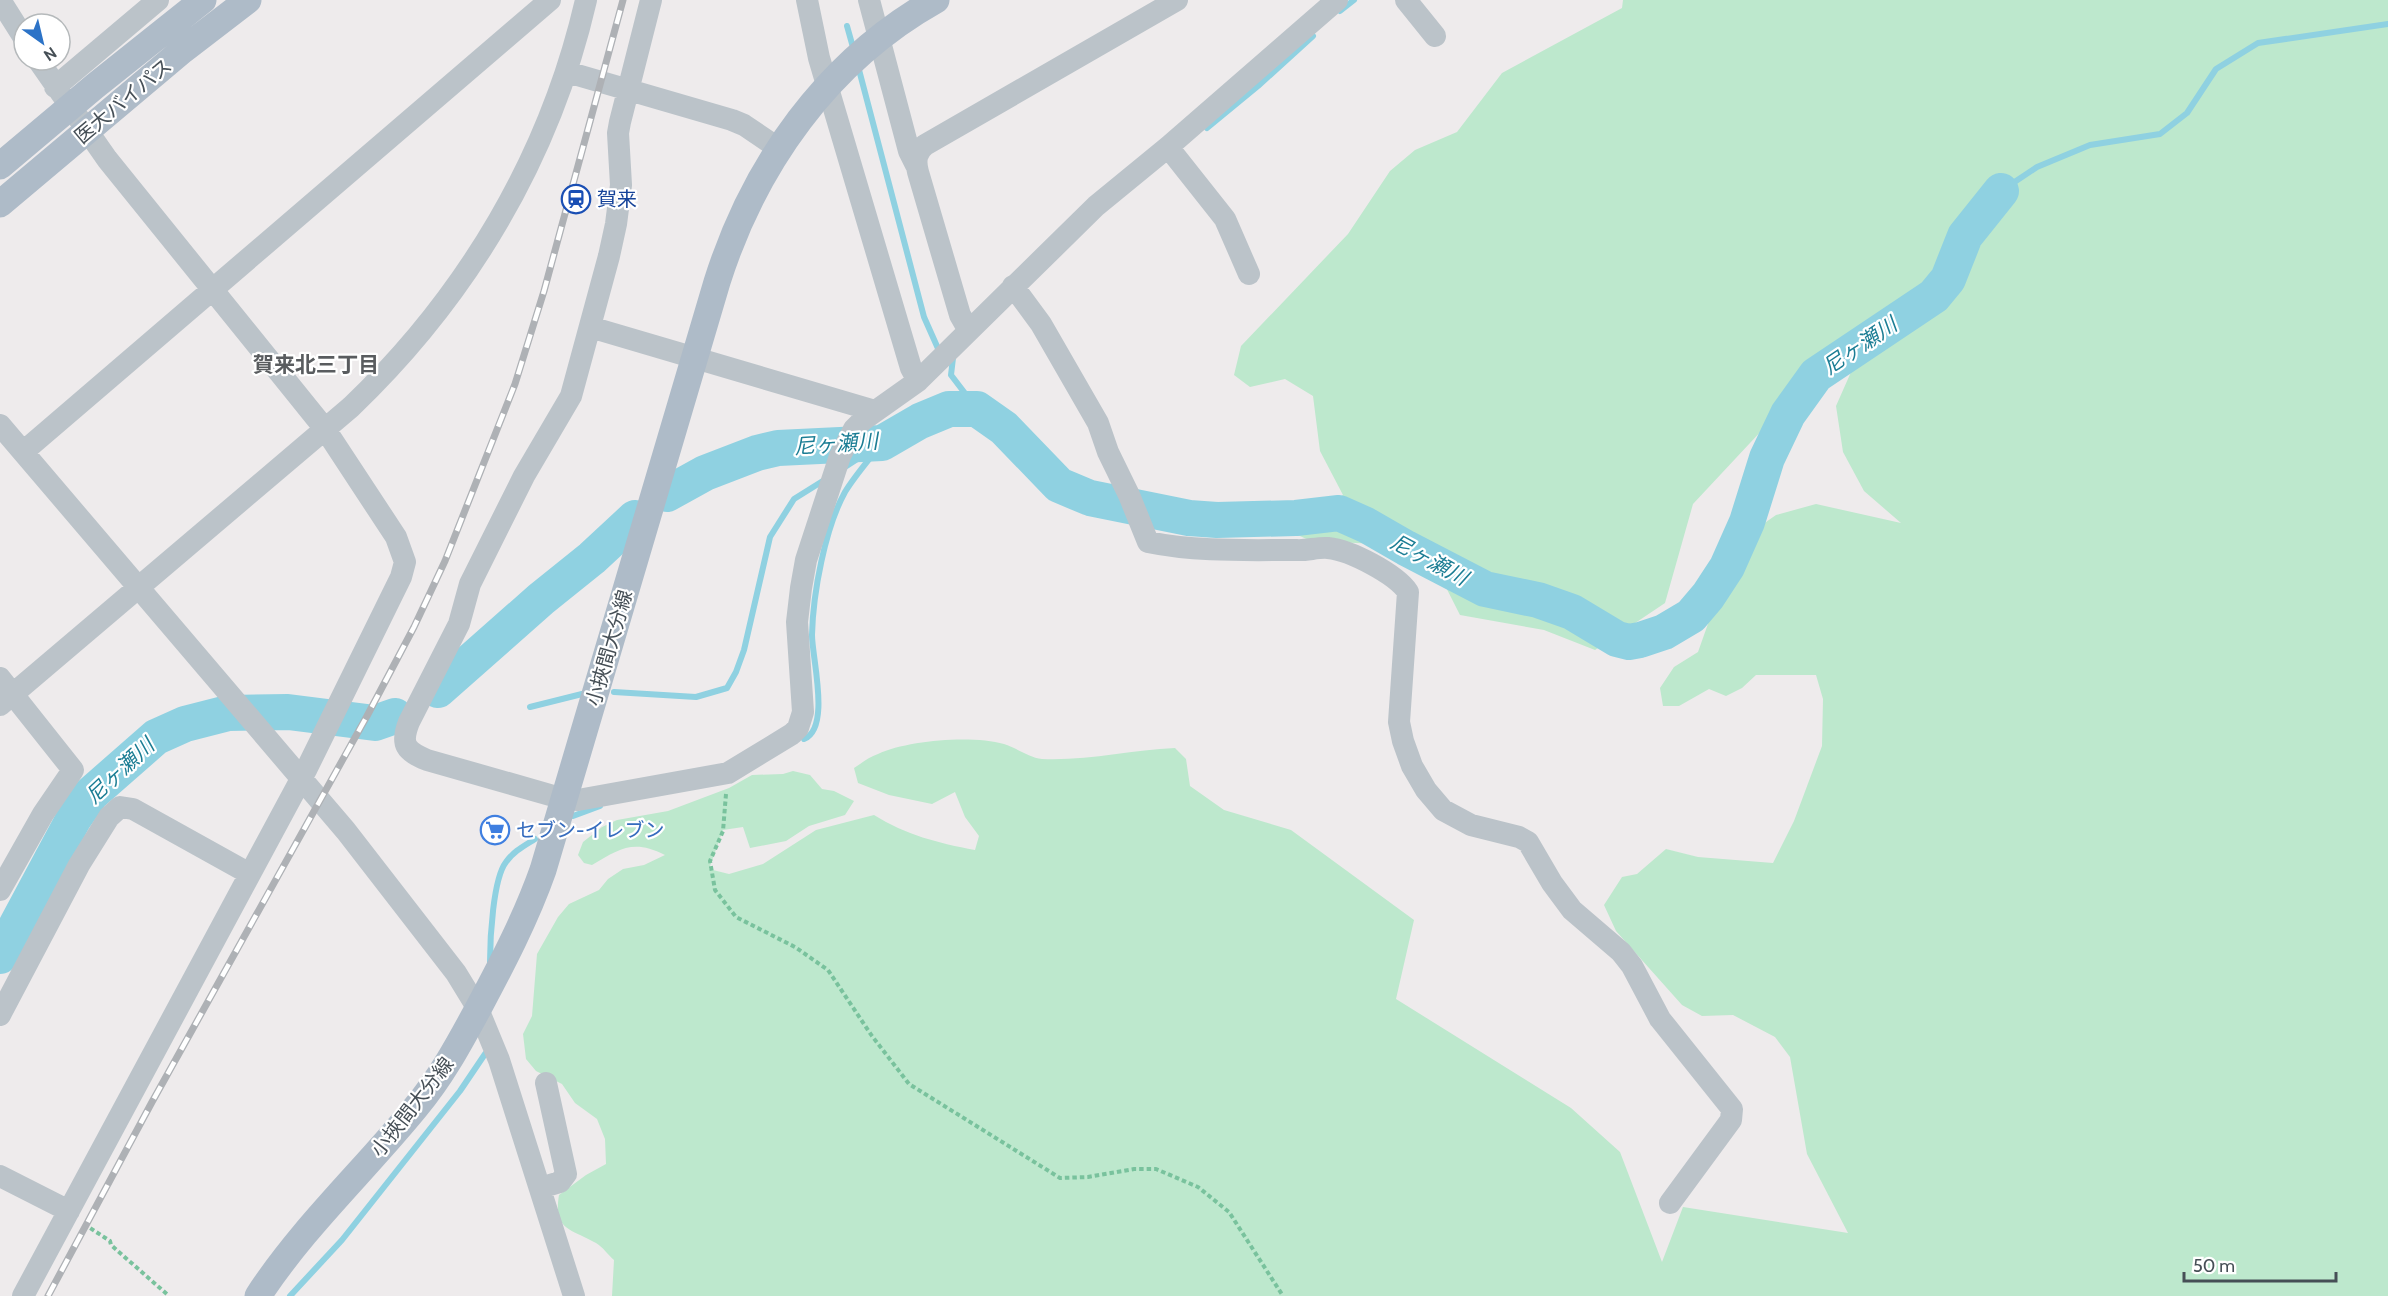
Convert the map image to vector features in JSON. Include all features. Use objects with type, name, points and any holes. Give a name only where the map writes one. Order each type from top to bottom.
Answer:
[{"type":"main road","name":"医大バイパス","points":[[0,166],[62,97],[203,0]]},
{"type":"main road","name":"医大バイパス","points":[[0,204],[248,0]]},
{"type":"main road","name":"小挾間大分線","points":[[258,1296],[298,1241],[417,1107],[448,1064],[506,957],[531,904],[724,259],[736,226],[778,148],[827,86],[863,51],[936,0]]},
{"type":"street","points":[[0,0],[12,19]]},
{"type":"street","points":[[62,97],[158,0]]},
{"type":"street","points":[[23,452],[550,0]]},
{"type":"street","points":[[0,890],[43,814],[73,770],[5,692],[139,588],[351,407],[399,359],[462,280],[519,184],[567,72],[586,0]]},
{"type":"street","points":[[651,0],[618,134],[620,206],[590,327],[565,408],[524,476],[470,584],[459,624],[409,722],[404,739],[408,750],[427,760],[564,799],[578,800],[728,773],[785,740],[798,728],[803,704],[797,622],[798,601],[806,560],[848,437],[863,420],[925,373],[1096,206],[1168,147],[1337,0]]},
{"type":"street","points":[[807,0],[827,86],[911,368],[925,373]]},
{"type":"street","points":[[869,0],[863,51],[916,165],[960,315],[968,329]]},
{"type":"street","points":[[916,165],[918,153],[925,145],[1177,0]]},
{"type":"street","points":[[1406,0],[1435,36]]},
{"type":"street","points":[[23,1296],[302,779],[402,577],[405,562],[396,537],[325,429],[86,131],[46,72]]},
{"type":"street","points":[[567,72],[732,120],[744,125],[778,148]]},
{"type":"street","points":[[1168,147],[1225,219],[1249,274]]},
{"type":"street","points":[[1013,285],[1041,324],[1085,399],[1148,542],[1176,548],[1302,550],[1328,548],[1351,554],[1401,583],[1408,592],[1399,722],[1402,741],[1412,766],[1426,790],[1443,810],[1471,825],[1520,837],[1528,842],[1552,883],[1572,910],[1621,952],[1632,966],[1660,1018],[1732,1109],[1731,1120],[1670,1203]]},
{"type":"street","points":[[590,327],[875,411]]},
{"type":"street","points":[[0,424],[353,839],[456,973],[478,1009],[502,1070],[574,1296]]},
{"type":"street","points":[[0,1015],[79,864],[109,817],[120,807],[133,809],[250,874]]},
{"type":"street","points":[[540,1188],[560,1182],[566,1174],[546,1083]]},
{"type":"street","points":[[0,1176],[68,1214]]},
{"type":"path","points":[[728,773],[723,831],[711,861],[715,890],[736,916],[795,947],[828,970],[872,1036],[909,1084],[1060,1178],[1088,1177],[1134,1169],[1156,1169],[1198,1187],[1229,1212],[1283,1296]]},
{"type":"path","points":[[68,1214],[110,1241],[111,1245],[169,1296]]},
{"type":"green space","points":[[1623,0],[2388,0],[2388,1296],[612,1296],[614,1260],[599,1245],[566,1227],[559,1216],[558,1207],[559,1195],[586,1175],[606,1164],[605,1139],[597,1119],[575,1103],[562,1084],[536,1071],[526,1059],[523,1034],[532,1016],[537,954],[558,917],[569,904],[599,890],[608,879],[623,869],[644,865],[665,855],[644,847],[627,848],[592,865],[584,863],[578,855],[583,842],[602,827],[617,820],[668,811],[729,788],[752,775],[783,774],[793,771],[810,775],[822,789],[834,791],[854,801],[845,815],[809,826],[786,841],[750,848],[743,827],[723,830],[709,869],[729,874],[763,864],[816,830],[874,815],[898,828],[923,837],[975,850],[979,836],[965,817],[955,792],[932,804],[889,795],[858,783],[854,768],[872,757],[906,745],[940,740],[991,741],[1042,759],[1076,758],[1175,748],[1186,759],[1190,786],[1224,810],[1291,830],[1414,920],[1396,999],[1571,1108],[1620,1152],[1662,1262],[1683,1207],[1848,1233],[1807,1154],[1790,1057],[1775,1037],[1733,1015],[1702,1016],[1682,1005],[1616,931],[1604,905],[1622,877],[1637,874],[1666,849],[1698,857],[1773,863],[1794,821],[1822,746],[1823,699],[1816,675],[1756,675],[1742,688],[1726,696],[1709,689],[1679,706],[1663,706],[1660,688],[1674,667],[1698,652],[1720,590],[1746,536],[1776,515],[1816,504],[1901,523],[1864,491],[1843,452],[1836,406],[1855,363],[1824,380],[1764,428],[1693,504],[1665,603],[1595,650],[1544,630],[1460,615],[1425,546],[1311,541],[1291,532],[1305,517],[1343,495],[1320,451],[1313,396],[1285,379],[1250,387],[1234,375],[1241,346],[1348,234],[1390,171],[1415,150],[1457,132],[1502,73],[1622,8]]},
{"type":"waterway","points":[[1340,11],[1354,0]]},
{"type":"waterway","points":[[2001,191],[2037,167],[2090,145],[2160,134],[2187,113],[2216,69],[2258,43],[2388,24]]},
{"type":"waterway","points":[[847,26],[854,51]]},
{"type":"waterway","points":[[1207,128],[1313,36]]},
{"type":"waterway","points":[[858,66],[924,317],[940,353]]},
{"type":"waterway","name":"尼ヶ瀬川","points":[[667,494],[705,473],[757,453],[778,448],[882,443],[920,421],[949,409],[977,409],[1004,428],[1059,485],[1090,498],[1189,518],[1217,520],[1296,518],[1339,513],[1366,525],[1485,589],[1538,600],[1572,612],[1617,639],[1629,642],[1640,640],[1664,632],[1691,616],[1708,596],[1727,567],[1747,522],[1767,458],[1788,414],[1816,375],[1934,296],[1948,279],[1965,236],[2001,191]]},
{"type":"waterway","points":[[953,358],[951,375],[977,409]]},
{"type":"waterway","points":[[845,467],[882,443]]},
{"type":"waterway","points":[[804,739],[812,732],[817,721],[818,692],[812,635],[821,561],[845,492],[878,448]]},
{"type":"waterway","points":[[614,692],[696,697],[727,688],[744,650],[770,537],[794,499],[826,479]]},
{"type":"waterway","name":"尼ヶ瀬川","points":[[438,690],[541,599],[592,558],[635,518]]},
{"type":"waterway","points":[[530,707],[582,694]]},
{"type":"waterway","name":"尼ヶ瀬川","points":[[0,956],[74,818],[91,794],[156,737],[185,724],[228,713],[288,712],[375,723],[395,716]]},
{"type":"waterway","points":[[573,816],[600,806]]},
{"type":"waterway","points":[[490,962],[493,910],[502,870],[512,855],[535,839]]},
{"type":"waterway","points":[[290,1296],[342,1240],[460,1091],[485,1054]]},
{"type":"railway","points":[[48,1296],[152,1102],[367,716],[414,627],[445,561],[515,384],[544,291],[623,0]]},
{"type":"place","name":"賀来","points":[[576,199]]},
{"type":"place","name":"セブン-イレブン","points":[[495,830]]},
{"type":"district","name":"賀来北三丁目","points":[[316,365]]}]
